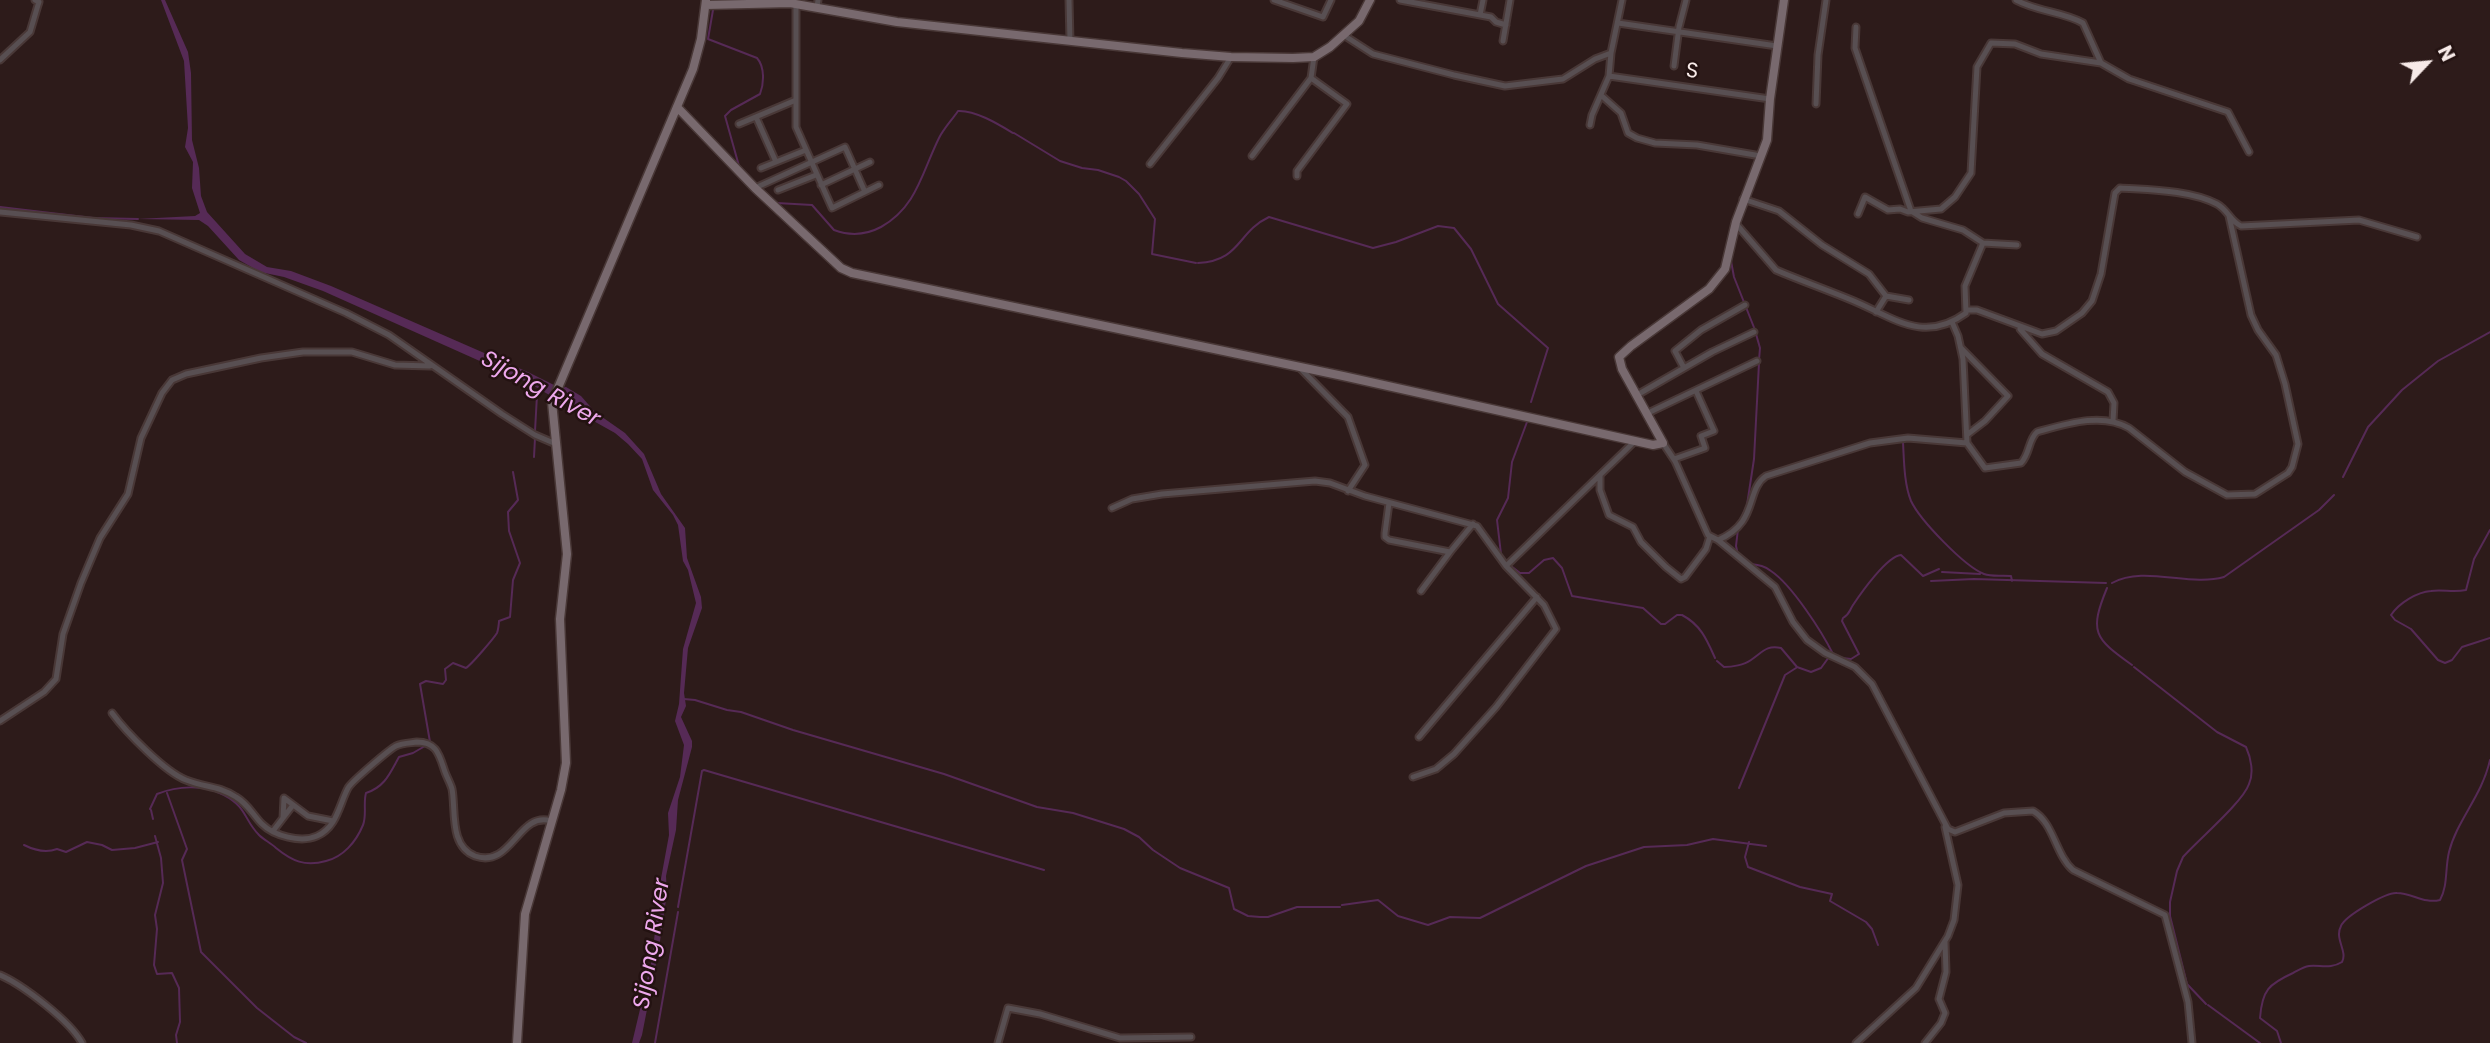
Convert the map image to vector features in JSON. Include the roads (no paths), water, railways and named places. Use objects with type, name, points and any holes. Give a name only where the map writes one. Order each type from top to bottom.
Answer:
[{"type":"street","points":[[0,60],[30,32],[38,5],[35,0]]},
{"type":"street","points":[[1069,0],[1070,41]]},
{"type":"street","points":[[1274,0],[1323,17],[1331,0]]},
{"type":"street","points":[[517,1043],[524,920],[563,782],[566,758],[560,619],[567,558],[553,399],[696,61],[706,3],[818,3],[897,22],[1070,41],[1231,57],[1314,57],[1345,36],[1359,21],[1370,0]]},
{"type":"street","points":[[1400,0],[1480,15],[1506,25]]},
{"type":"street","points":[[1480,15],[1483,0]]},
{"type":"street","points":[[1503,41],[1510,0]]},
{"type":"street","points":[[1590,125],[1609,76],[1622,0]]},
{"type":"street","points":[[1674,66],[1686,0]]},
{"type":"street","points":[[1784,0],[1767,140],[1743,199],[1725,269],[1721,277],[1703,294],[1619,357],[1622,369],[1674,459],[1710,536],[1775,587],[1794,624],[1807,640],[1825,653],[1855,667],[1872,684],[1945,827],[1958,884],[1954,920],[1945,942],[1912,993],[1856,1043]]},
{"type":"street","points":[[1815,104],[1818,55],[1826,0]]},
{"type":"street","points":[[2016,0],[2083,23],[2101,63]]},
{"type":"street","points":[[792,2],[796,127],[810,162],[832,208],[878,185]]},
{"type":"street","points":[[1618,23],[1779,47]]},
{"type":"street","points":[[1856,27],[1854,48],[1912,211],[1922,218],[1963,230],[1983,243],[2017,245]]},
{"type":"street","points":[[1345,36],[1373,54],[1505,86],[1563,79],[1595,59],[1611,53]]},
{"type":"street","points":[[1858,214],[1865,197],[1888,210],[1912,211],[1941,209],[1955,197],[1970,176],[1977,66],[1991,43],[2015,44],[2053,57],[2101,63],[2129,79],[2228,113],[2249,152]]},
{"type":"street","points":[[1150,164],[1218,78],[1231,57]]},
{"type":"street","points":[[1252,156],[1311,78],[1314,57]]},
{"type":"street","name":"S","points":[[1609,76],[1770,99]]},
{"type":"street","points":[[1297,176],[1297,171],[1347,104],[1311,78]]},
{"type":"street","points":[[1602,96],[1621,113],[1628,133],[1637,138],[1655,143],[1697,145],[1761,156]]},
{"type":"street","points":[[739,124],[796,100]]},
{"type":"street","points":[[677,107],[755,188],[841,268],[852,273],[1343,376],[1653,445],[1663,443]]},
{"type":"street","points":[[756,117],[776,162]]},
{"type":"street","points":[[755,188],[845,147],[865,192]]},
{"type":"street","points":[[761,168],[806,150]]},
{"type":"street","points":[[821,185],[870,162]]},
{"type":"street","points":[[778,190],[816,174]]},
{"type":"street","points":[[1736,222],[1743,234],[1776,270],[1847,298],[1900,323],[1922,328],[1936,327],[1952,322],[1967,310],[1977,310],[2042,334],[2056,331],[2089,306],[2101,274],[2115,192],[2118,189],[2189,196],[2217,204],[2225,209],[2234,223],[2241,226],[2359,220],[2417,237]]},
{"type":"street","points":[[1743,199],[1779,211],[1822,245],[1869,274],[1886,296],[1909,300]]},
{"type":"street","points":[[0,212],[152,229],[360,320],[396,340],[430,366],[535,435],[556,444]]},
{"type":"street","points":[[1952,322],[1961,348],[1967,443],[1985,468],[2007,466],[2024,460],[2032,437],[2037,432],[2092,419],[2113,421],[2129,428],[2185,472],[2227,495],[2255,494],[2291,470],[2298,444],[2276,355],[2258,330],[2247,302],[2229,216]]},
{"type":"street","points":[[1967,310],[1965,286],[1983,243]]},
{"type":"street","points":[[1876,312],[1886,296]]},
{"type":"street","points":[[1684,368],[1675,351],[1700,330],[1745,305]]},
{"type":"street","points":[[2018,327],[2042,354],[2108,392],[2114,402],[2113,421]]},
{"type":"street","points":[[1637,395],[1754,332]]},
{"type":"street","points":[[1961,348],[2008,396],[1985,421],[1968,434]]},
{"type":"street","points":[[0,721],[44,692],[57,679],[63,634],[81,583],[100,538],[128,494],[141,438],[162,393],[172,380],[237,363],[303,352],[352,352],[395,365],[430,366]]},
{"type":"street","points":[[1648,414],[1757,361]]},
{"type":"street","points":[[1300,368],[1351,421],[1365,465],[1361,475],[1348,491]]},
{"type":"street","points":[[1674,459],[1705,448],[1700,436],[1714,431],[1696,391]]},
{"type":"street","points":[[1718,540],[1744,522],[1758,484],[1766,476],[1870,443],[1908,438],[1967,443]]},
{"type":"street","points":[[1506,566],[1635,441]]},
{"type":"street","points":[[1600,476],[1600,490],[1609,514],[1633,527],[1642,542],[1681,579],[1702,555],[1710,536]]},
{"type":"street","points":[[1112,508],[1141,496],[1323,481],[1389,503],[1473,524],[1480,529],[1506,566],[1537,597],[1555,625],[1553,636],[1454,754],[1436,769],[1413,777]]},
{"type":"street","points":[[1389,503],[1385,533],[1389,541],[1450,552]]},
{"type":"street","points":[[1421,591],[1473,524]]},
{"type":"street","points":[[1419,737],[1537,597]]},
{"type":"street","points":[[112,713],[167,768],[184,780],[217,786],[238,798],[262,824],[273,831],[295,838],[309,839],[319,835],[332,821],[353,782],[395,747],[418,743],[430,745],[439,752],[452,789],[457,832],[462,845],[470,854],[482,857],[499,855],[530,825],[539,820],[551,821]]},
{"type":"street","points":[[283,818],[284,798],[308,816],[332,821]]},
{"type":"street","points":[[273,831],[293,806]]},
{"type":"street","points":[[1945,827],[1955,832],[2004,813],[2033,811],[2043,820],[2064,860],[2073,870],[2165,915],[2186,991],[2192,1043]]},
{"type":"street","points":[[1925,1043],[1941,1023],[1945,1013],[1939,999],[1946,972],[1945,942]]},
{"type":"street","points":[[0,975],[23,988],[55,1014],[74,1031],[82,1043]]},
{"type":"street","points":[[998,1043],[1008,1008],[1040,1014],[1120,1038],[1191,1037]]},
{"type":"waterway","points":[[713,10],[708,39],[757,58],[763,71],[760,94],[725,116],[739,166]]},
{"type":"waterway","points":[[777,203],[812,205],[834,230],[840,232],[870,232],[893,219],[911,199],[939,138],[958,111],[979,115],[1013,133]]},
{"type":"waterway","points":[[1014,133],[1060,161],[1098,170],[1126,181],[1139,194],[1155,219],[1152,254],[1196,263]]},
{"type":"waterway","points":[[0,207],[93,218],[138,219]]},
{"type":"waterway","points":[[1198,263],[1212,261],[1231,252],[1250,230],[1269,217],[1373,248],[1438,226],[1454,228],[1471,249],[1498,304],[1548,348],[1531,402]]},
{"type":"waterway","points":[[1731,261],[1734,277],[1755,330]]},
{"type":"waterway","points":[[2343,477],[2368,427],[2402,390],[2438,361],[2490,332]]},
{"type":"waterway","points":[[1756,334],[1760,348],[1759,360]]},
{"type":"waterway","points":[[1741,519],[1747,505],[1754,459],[1759,363]]},
{"type":"waterway","name":"Sijong River","points":[[535,431],[537,395],[540,389]]},
{"type":"waterway","points":[[1507,562],[1501,554],[1497,520],[1508,498],[1512,462],[1527,422]]},
{"type":"waterway","points":[[534,457],[535,438]]},
{"type":"waterway","points":[[1903,442],[1909,494],[1923,519],[1943,542],[1975,569],[1987,575],[2011,576],[2012,581]]},
{"type":"waterway","points":[[430,742],[420,684],[426,681],[443,684],[446,680],[445,669],[453,663],[466,668],[497,633],[499,621],[510,617],[513,580],[520,563],[509,531],[508,512],[518,500],[513,472]]},
{"type":"waterway","points":[[2112,583],[2138,576],[2196,580],[2224,577],[2319,510],[2334,495]]},
{"type":"waterway","points":[[1738,529],[1738,555]]},
{"type":"waterway","points":[[2490,530],[2474,559],[2466,590],[2420,593],[2403,602],[2391,615],[2411,629],[2438,660],[2445,663],[2452,660],[2462,647],[2490,638]]},
{"type":"waterway","points":[[1842,658],[1851,659],[1859,654],[1842,621],[1843,618],[1882,568],[1901,555],[1923,576],[1939,569]]},
{"type":"waterway","points":[[1511,566],[1520,573],[1529,573],[1544,560],[1553,558],[1562,568],[1572,596],[1643,608],[1661,624],[1681,615]]},
{"type":"waterway","points":[[1751,564],[1769,569],[1788,587],[1833,654]]},
{"type":"waterway","points":[[1942,572],[1980,574]]},
{"type":"waterway","points":[[1931,581],[1974,579],[2106,583]]},
{"type":"waterway","points":[[2107,588],[2098,615],[2098,633],[2110,648],[2132,665]]},
{"type":"waterway","points":[[1682,615],[1699,628],[1715,658]]},
{"type":"waterway","points":[[1717,661],[1724,667],[1738,665],[1776,647],[1781,648],[1797,667],[1811,672],[1821,668],[1829,657]]},
{"type":"waterway","points":[[2134,667],[2217,732],[2246,747],[2250,761],[2251,775],[2245,792],[2183,857],[2170,902],[2170,916],[2187,984],[2206,1004]]},
{"type":"waterway","points":[[1739,788],[1785,675],[1796,668]]},
{"type":"waterway","points":[[684,699],[741,712],[944,774],[1037,807],[1073,813],[1124,829],[1180,868],[1229,888],[1234,909],[1248,916],[1268,917],[1297,907],[1340,907]]},
{"type":"waterway","points":[[150,809],[157,794],[165,791],[190,787],[216,791],[237,804],[259,835],[288,856],[299,862],[318,863],[332,859],[348,848],[357,837],[364,821],[366,793],[382,783],[399,757],[425,746]]},
{"type":"waterway","points":[[2281,1043],[2277,1031],[2260,1018],[2268,989],[2305,967],[2330,966],[2342,962],[2339,936],[2341,926],[2350,916],[2376,900],[2397,893],[2429,901],[2440,900],[2453,840],[2481,785],[2490,760]]},
{"type":"waterway","name":"Sijong River","points":[[678,907],[704,770],[1044,870]]},
{"type":"waterway","points":[[167,793],[187,849],[182,860],[201,952],[257,1008],[306,1043]]},
{"type":"waterway","points":[[151,810],[153,819]]},
{"type":"waterway","points":[[155,836],[161,858],[163,883],[155,915],[157,929],[154,965],[157,974],[172,973],[179,988],[180,1022],[176,1035],[177,1043]]},
{"type":"waterway","points":[[1342,905],[1378,900],[1398,916],[1428,925],[1450,917],[1480,918],[1586,866],[1644,847],[1687,845],[1713,839],[1766,846]]},
{"type":"waterway","points":[[24,845],[40,850],[57,849],[66,852],[87,842],[112,850],[158,842]]},
{"type":"waterway","points":[[1749,842],[1745,857],[1748,867],[1800,887],[1832,894],[1830,901],[1866,922],[1878,945]]},
{"type":"waterway","name":"Sijong River","points":[[655,1043],[678,912]]},
{"type":"waterway","points":[[2208,1005],[2260,1043]]}]
